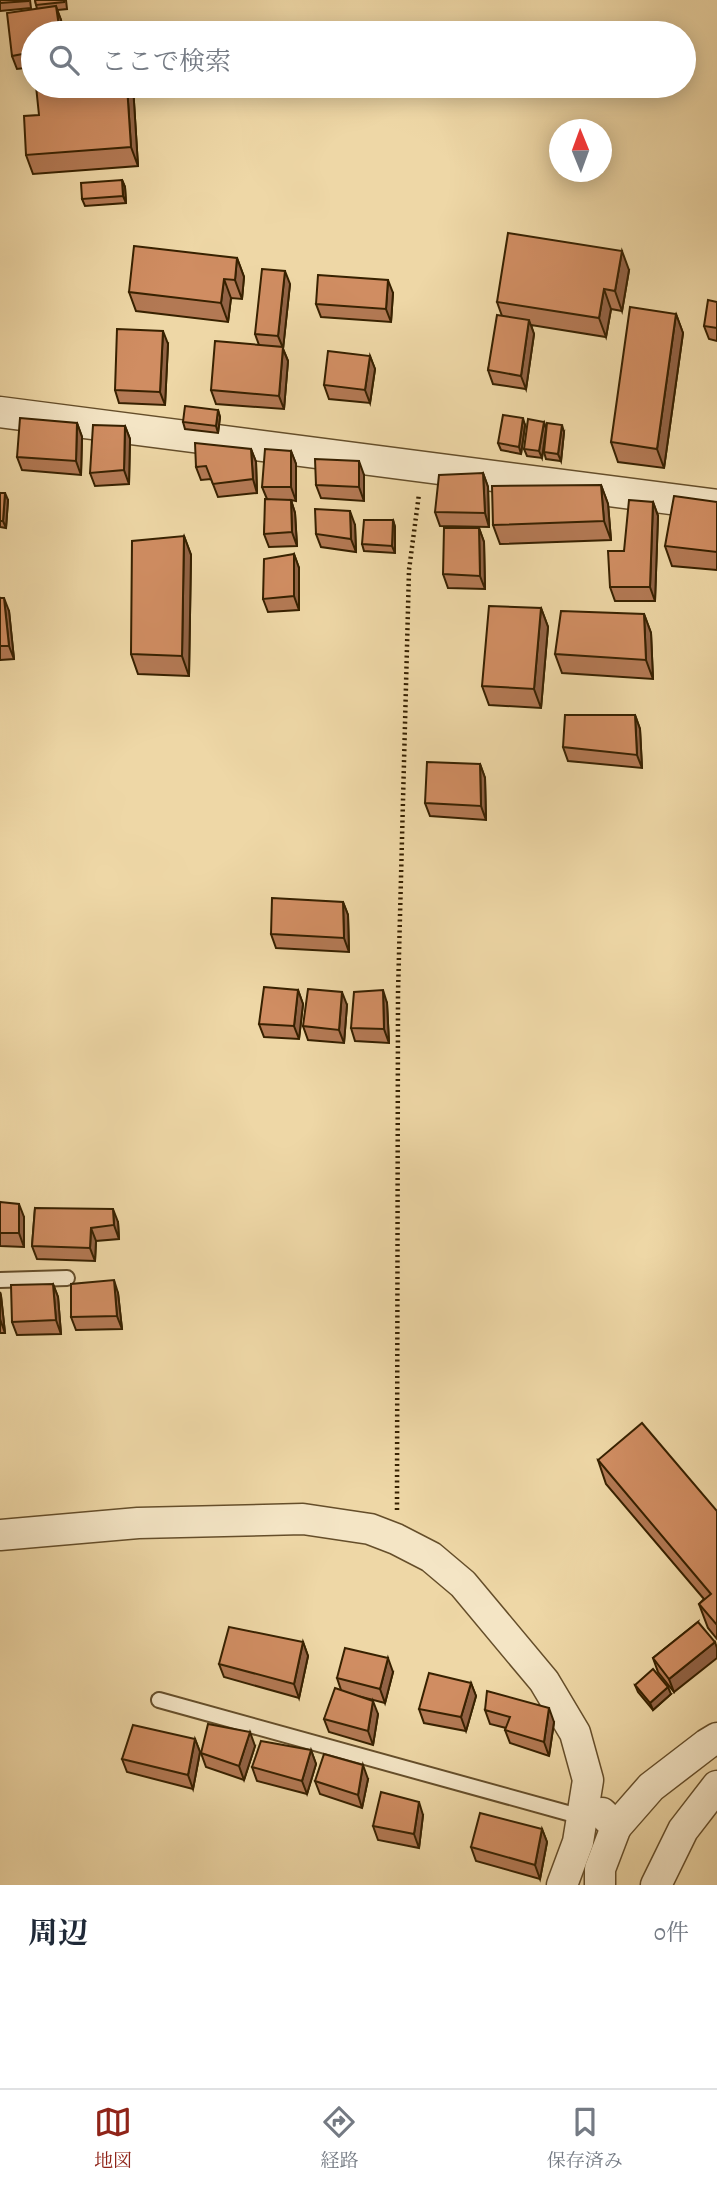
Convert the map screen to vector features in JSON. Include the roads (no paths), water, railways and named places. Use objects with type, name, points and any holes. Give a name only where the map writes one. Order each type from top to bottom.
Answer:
[{"type":"street","points":[[0,412],[717,505]]},
{"type":"street","points":[[0,1535],[138,1523],[303,1518],[370,1529],[431,1557],[463,1584],[544,1681],[575,1733],[588,1780],[578,1842],[562,1885]]},
{"type":"street","points":[[600,1885],[600,1869],[616,1827],[651,1787],[717,1738]]},
{"type":"street","points":[[656,1885],[683,1830],[717,1786]]},
{"type":"street","points":[[584,1806],[616,1827]]},
{"type":"lane","points":[[0,1280],[67,1278]]},
{"type":"lane","points":[[159,1700],[584,1806]]}]
